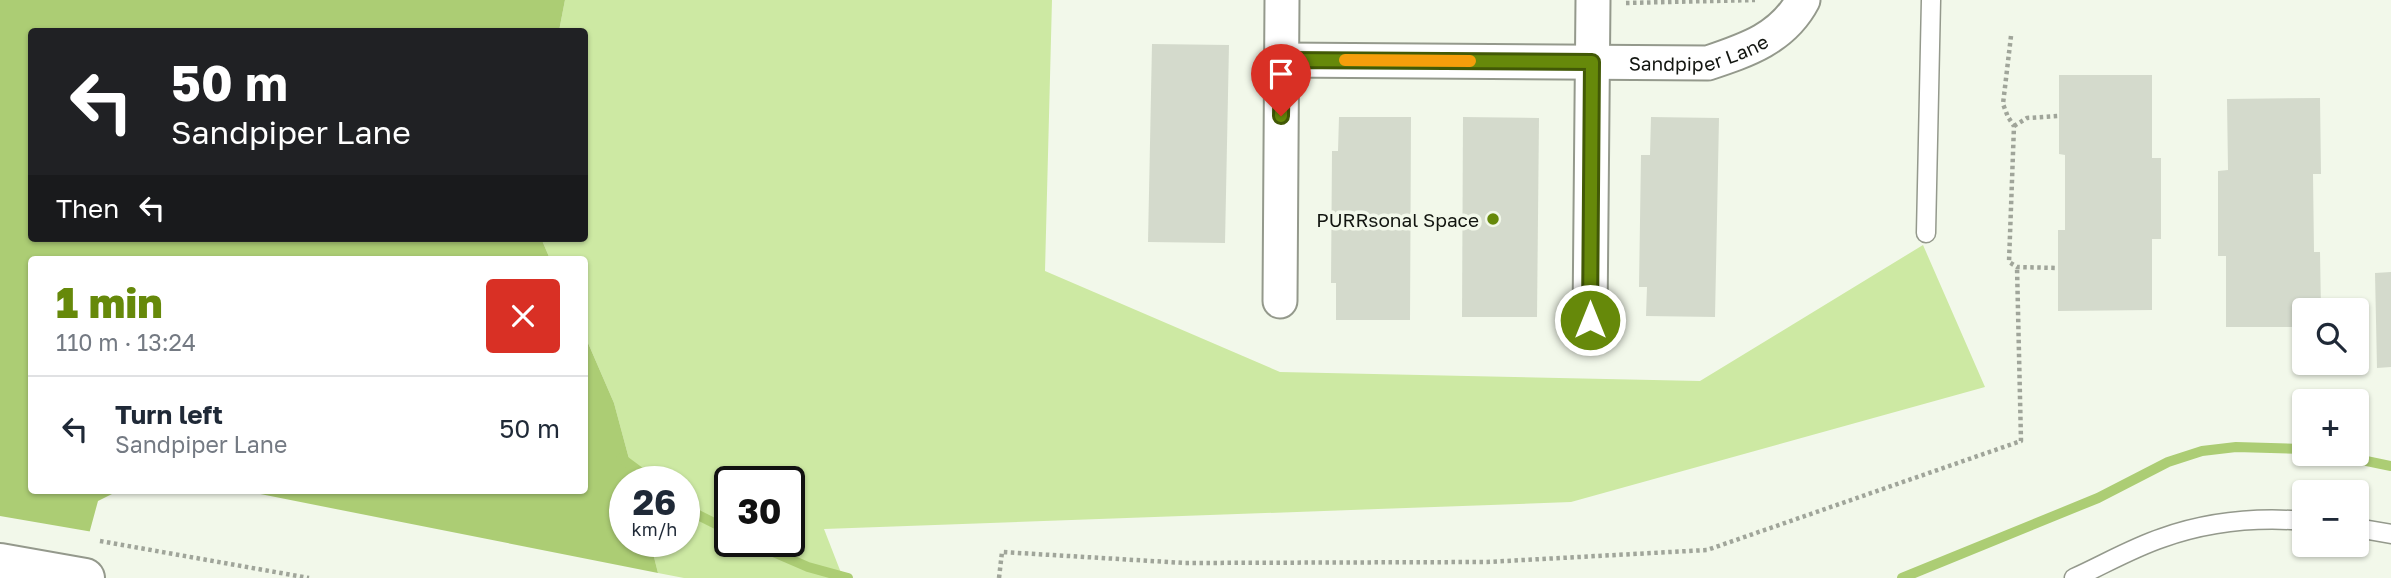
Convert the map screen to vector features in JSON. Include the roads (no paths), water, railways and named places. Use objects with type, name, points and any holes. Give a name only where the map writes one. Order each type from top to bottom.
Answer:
[{"type":"highway","points":[[0,563],[85,578]]},
{"type":"street","points":[[1280,301],[1282,0]]},
{"type":"street","name":"Sandpiper Lane","points":[[1282,60],[1708,63],[1739,53],[1767,39],[1794,18],[1803,0]]},
{"type":"street","points":[[1590,320],[1593,2]]},
{"type":"lane","points":[[1926,233],[1931,0]]},
{"type":"lane","points":[[2074,578],[2160,538],[2196,528],[2241,522],[2292,521]]},
{"type":"lane","points":[[2369,530],[2391,534]]},
{"type":"waterway","points":[[1902,578],[2098,498],[2168,462],[2202,451],[2236,447],[2292,449]]},
{"type":"waterway","points":[[621,458],[632,466]]},
{"type":"waterway","points":[[2369,461],[2391,466]]},
{"type":"waterway","points":[[700,516],[714,523]]},
{"type":"waterway","points":[[785,557],[808,567],[848,578]]},
{"type":"place","name":"PURRsonal Space","points":[[1493,219]]}]
